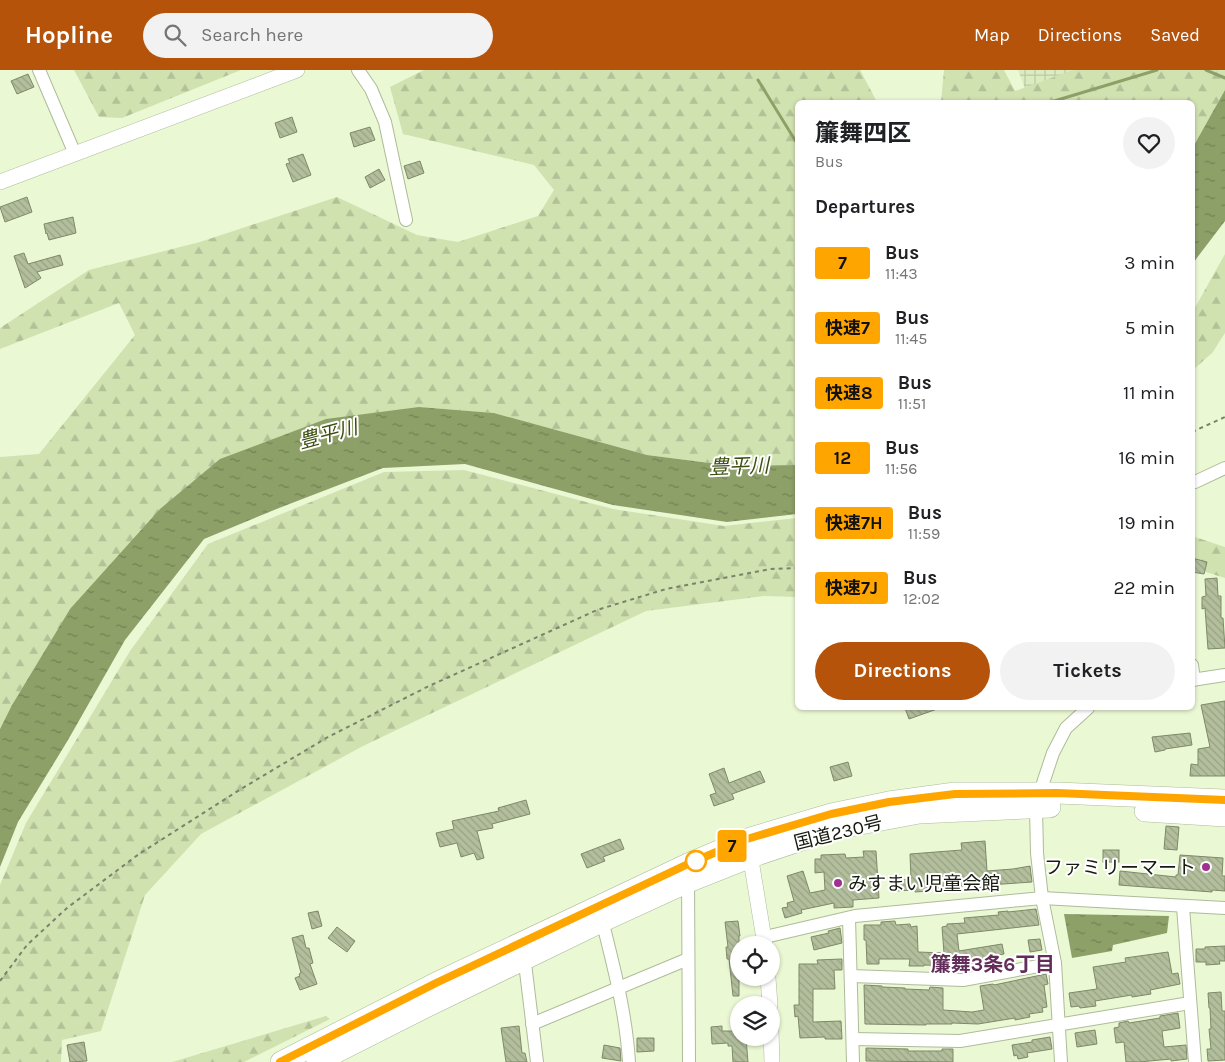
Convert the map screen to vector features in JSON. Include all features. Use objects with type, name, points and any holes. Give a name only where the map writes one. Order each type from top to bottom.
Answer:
[{"type":"highway","name":"国道230号","points":[[1038,800],[1062,807],[1225,816]]},
{"type":"highway","name":"国道230号","points":[[317,1062],[424,1008],[524,950],[688,873],[749,848],[919,813],[1038,800],[1225,800]]},
{"type":"highway","name":"国道230号","points":[[280,1062],[436,983],[524,950]]},
{"type":"street","points":[[39,70],[75,154]]},
{"type":"street","points":[[0,182],[297,70]]},
{"type":"street","points":[[358,70],[370,89],[384,122],[406,220]]},
{"type":"street","points":[[1195,482],[1225,468]]},
{"type":"street","points":[[1195,680],[1225,675]]},
{"type":"street","points":[[1061,1062],[1055,963],[1042,898],[1037,854],[1038,800],[1053,753],[1066,728],[1086,710]]},
{"type":"street","points":[[749,848],[764,936]]},
{"type":"street","points":[[688,873],[689,1062]]},
{"type":"street","points":[[780,937],[849,918],[1042,898],[1225,908]]},
{"type":"street","points":[[1183,907],[1195,1062]]},
{"type":"street","points":[[601,913],[619,989],[629,1062]]},
{"type":"street","points":[[849,918],[853,1062]]},
{"type":"street","points":[[524,950],[537,1062]]},
{"type":"street","points":[[532,1024],[688,959]]},
{"type":"street","points":[[851,976],[963,980],[1055,963]]},
{"type":"street","points":[[853,1039],[960,1041],[1190,1003]]},
{"type":"street","points":[[771,1046],[772,1062]]},
{"type":"path","points":[[1195,431],[1225,417]]},
{"type":"path","points":[[0,981],[27,945],[67,908],[139,854],[240,790],[328,738],[429,686],[597,610],[666,589],[771,570],[795,568]]},
{"type":"shaded area","points":[[1018,70],[1079,70],[1026,91]]},
{"type":"green space","points":[[74,70],[241,70],[122,118],[99,117]]},
{"type":"green space","points":[[424,70],[860,70],[876,100],[795,100],[795,465],[733,466],[647,455],[494,413],[419,407],[70,609],[12,705],[0,729],[0,457],[39,454],[135,335],[119,303],[0,349],[0,328],[89,270],[200,242],[337,197],[417,235],[458,242],[538,216],[554,190],[534,165],[403,134],[390,87]]},
{"type":"green space","points":[[944,70],[1004,70],[1015,91],[1073,70],[1225,70],[1225,90],[1195,143],[1195,100],[941,100]]},
{"type":"green space","points":[[1225,254],[1225,333],[1212,353],[1195,368],[1195,307]]},
{"type":"green space","points":[[464,470],[613,509],[724,526],[795,518],[795,597],[764,596],[646,611],[363,746],[201,834],[145,895],[101,1031],[62,1040],[61,1062],[0,1062],[0,885],[26,823],[130,651],[208,544],[384,472]]},
{"type":"green space","points":[[1195,537],[1225,547],[1225,578],[1195,569]]},
{"type":"green space","points":[[326,1016],[330,1019],[244,1062],[172,1062]]},
{"type":"water","points":[[1225,90],[1225,221],[1195,260],[1195,143]]},
{"type":"water","name":"豊平川","points":[[419,407],[494,413],[647,455],[733,466],[795,465],[795,514],[727,522],[613,505],[465,464],[383,468],[204,539],[125,640],[68,740],[18,822],[0,867],[0,729],[12,705],[70,609],[160,509],[220,459],[326,419]]},
{"type":"water","points":[[1064,914],[1169,916],[1167,933],[1113,945],[1112,951],[1072,958]]},
{"type":"building","points":[[28,74],[34,87],[17,94],[11,81]]},
{"type":"building","points":[[292,117],[297,132],[280,138],[275,123]]},
{"type":"building","points":[[370,127],[375,140],[354,147],[350,133]]},
{"type":"building","points":[[303,154],[311,175],[293,182],[286,164],[290,163],[288,159]]},
{"type":"building","points":[[420,161],[424,173],[408,179],[404,166]]},
{"type":"building","points":[[379,169],[385,180],[370,188],[365,177]]},
{"type":"building","points":[[27,197],[32,212],[5,222],[0,207]]},
{"type":"building","points":[[73,217],[76,233],[49,240],[44,224]]},
{"type":"building","points":[[24,253],[28,264],[60,255],[63,265],[37,272],[41,278],[25,288],[14,256]]},
{"type":"building","points":[[1195,559],[1207,562],[1204,574],[1195,572]]},
{"type":"building","points":[[1217,578],[1218,596],[1221,596],[1221,618],[1223,618],[1225,648],[1208,649],[1205,608],[1202,609],[1202,597],[1206,596],[1205,579]]},
{"type":"building","points":[[1225,701],[1225,776],[1190,776],[1191,764],[1198,765],[1198,749],[1210,747],[1201,705]]},
{"type":"building","points":[[906,710],[934,710],[909,719]]},
{"type":"building","points":[[1190,733],[1192,745],[1155,752],[1152,737]]},
{"type":"building","points":[[848,762],[852,776],[834,781],[830,767]]},
{"type":"building","points":[[724,768],[729,783],[760,771],[765,782],[732,794],[734,799],[714,806],[710,795],[716,793],[709,774]]},
{"type":"building","points":[[526,800],[530,814],[492,824],[493,828],[477,831],[484,858],[477,860],[474,853],[461,857],[457,843],[440,847],[436,833],[454,829],[452,821],[499,811],[498,808]]},
{"type":"building","points":[[1166,826],[1179,827],[1177,850],[1164,849]]},
{"type":"building","points":[[620,839],[624,849],[603,857],[605,861],[587,868],[581,854]]},
{"type":"building","points":[[985,841],[987,871],[1030,866],[1032,882],[974,888],[973,885],[915,892],[915,890],[895,891],[894,881],[911,879],[910,854],[962,850],[961,843]]},
{"type":"building","points":[[1103,850],[1119,850],[1119,862],[1103,862]]},
{"type":"building","points":[[863,851],[876,851],[879,898],[853,900],[853,907],[834,908],[834,903],[801,910],[802,913],[785,918],[782,908],[788,907],[787,903],[794,901],[787,876],[803,871],[810,893],[825,890],[824,872],[815,873],[815,859],[821,859],[821,855],[845,854],[846,858],[864,857]]},
{"type":"building","points":[[1180,855],[1223,858],[1222,876],[1225,876],[1225,891],[1212,890],[1212,892],[1119,885],[1120,871],[1176,877],[1178,875]]},
{"type":"building","points":[[1036,909],[1039,925],[957,934],[959,951],[1002,944],[1004,954],[979,959],[979,962],[956,966],[909,966],[910,959],[879,959],[879,964],[867,964],[864,925],[881,925],[881,922],[895,921],[896,925],[910,924],[911,927],[917,926],[918,952],[944,953],[942,927],[947,926],[947,924],[965,923],[964,918],[999,915],[998,912]]},
{"type":"building","points":[[318,911],[322,926],[312,929],[308,913]]},
{"type":"building","points":[[738,921],[740,936],[730,936],[730,968],[729,959],[727,959],[726,947],[728,947],[725,922]]},
{"type":"building","points":[[337,927],[355,941],[347,952],[328,938]]},
{"type":"building","points":[[840,928],[842,943],[814,950],[811,937],[829,933],[828,931]]},
{"type":"building","points":[[303,935],[306,948],[309,948],[313,963],[310,964],[317,984],[300,990],[295,978],[300,976],[299,974],[301,973],[292,938]]},
{"type":"building","points":[[1040,939],[1042,950],[1030,952],[1028,940]]},
{"type":"building","points":[[1225,946],[1225,961],[1219,961],[1220,964],[1206,965],[1206,962],[1196,962],[1196,949]]},
{"type":"building","points":[[1168,952],[1172,974],[1178,973],[1180,984],[1150,990],[1151,994],[1095,1001],[1096,1006],[1071,1007],[1069,993],[1097,989],[1093,967],[1126,962],[1125,958]]},
{"type":"building","points":[[842,959],[842,970],[834,970],[835,989],[813,989],[813,1022],[841,1021],[842,1039],[825,1039],[825,1037],[800,1038],[798,1016],[795,1017],[794,1005],[799,1005],[799,964],[818,964],[817,960]]},
{"type":"building","points":[[1046,974],[1048,984],[1044,985],[1047,1007],[1042,1008],[1043,1012],[1029,1014],[1030,1017],[978,1024],[865,1024],[864,985],[929,990],[930,987],[943,988],[943,1010],[972,1012],[984,1010],[980,986],[994,985]]},
{"type":"building","points":[[732,986],[739,986],[739,996],[733,996]]},
{"type":"building","points":[[1221,992],[1222,1011],[1225,1011],[1225,1060],[1208,1061],[1207,1049],[1211,1049],[1209,1029],[1211,1029],[1208,993]]},
{"type":"building","points":[[1178,1013],[1180,1028],[1162,1031],[1164,1047],[1186,1045],[1187,1059],[1126,1062],[1124,1042],[1116,1043],[1114,1028],[1119,1027],[1119,1023],[1160,1018],[1160,1016]]},
{"type":"building","points":[[519,1026],[522,1053],[525,1053],[527,1062],[506,1062],[501,1028]]},
{"type":"building","points":[[722,1026],[722,1031],[730,1031],[730,1046],[728,1046],[728,1043],[712,1044],[711,1027]]},
{"type":"building","points":[[1095,1030],[1097,1044],[1077,1047],[1075,1033]]},
{"type":"building","points":[[1050,1037],[1052,1049],[1027,1053],[1028,1057],[1018,1059],[1017,1055],[1014,1056],[1012,1045]]},
{"type":"building","points":[[637,1038],[654,1038],[654,1051],[637,1052]]},
{"type":"building","points":[[84,1042],[87,1061],[70,1062],[67,1045]]},
{"type":"building","points":[[604,1045],[620,1048],[621,1061],[602,1058]]},
{"type":"building","points":[[732,1046],[747,1046],[748,1062],[733,1062]]},
{"type":"building","points":[[866,1048],[908,1049],[908,1051],[942,1051],[942,1049],[953,1049],[953,1062],[866,1061]]},
{"type":"waterway","points":[[1058,100],[1157,70]]},
{"type":"waterway","points":[[1206,70],[1225,78]]},
{"type":"waterway","points":[[758,80],[795,140]]},
{"type":"bus line","name":"7","points":[[280,1062],[436,983],[688,864],[747,839],[831,814],[889,802],[955,794],[1057,793],[1225,800]]},
{"type":"place","name":"ファミリーマート","points":[[1206,867]]},
{"type":"place","name":"みすまい児童会館","points":[[838,883]]},
{"type":"district","name":"簾舞3条6丁目","points":[[993,964]]}]
